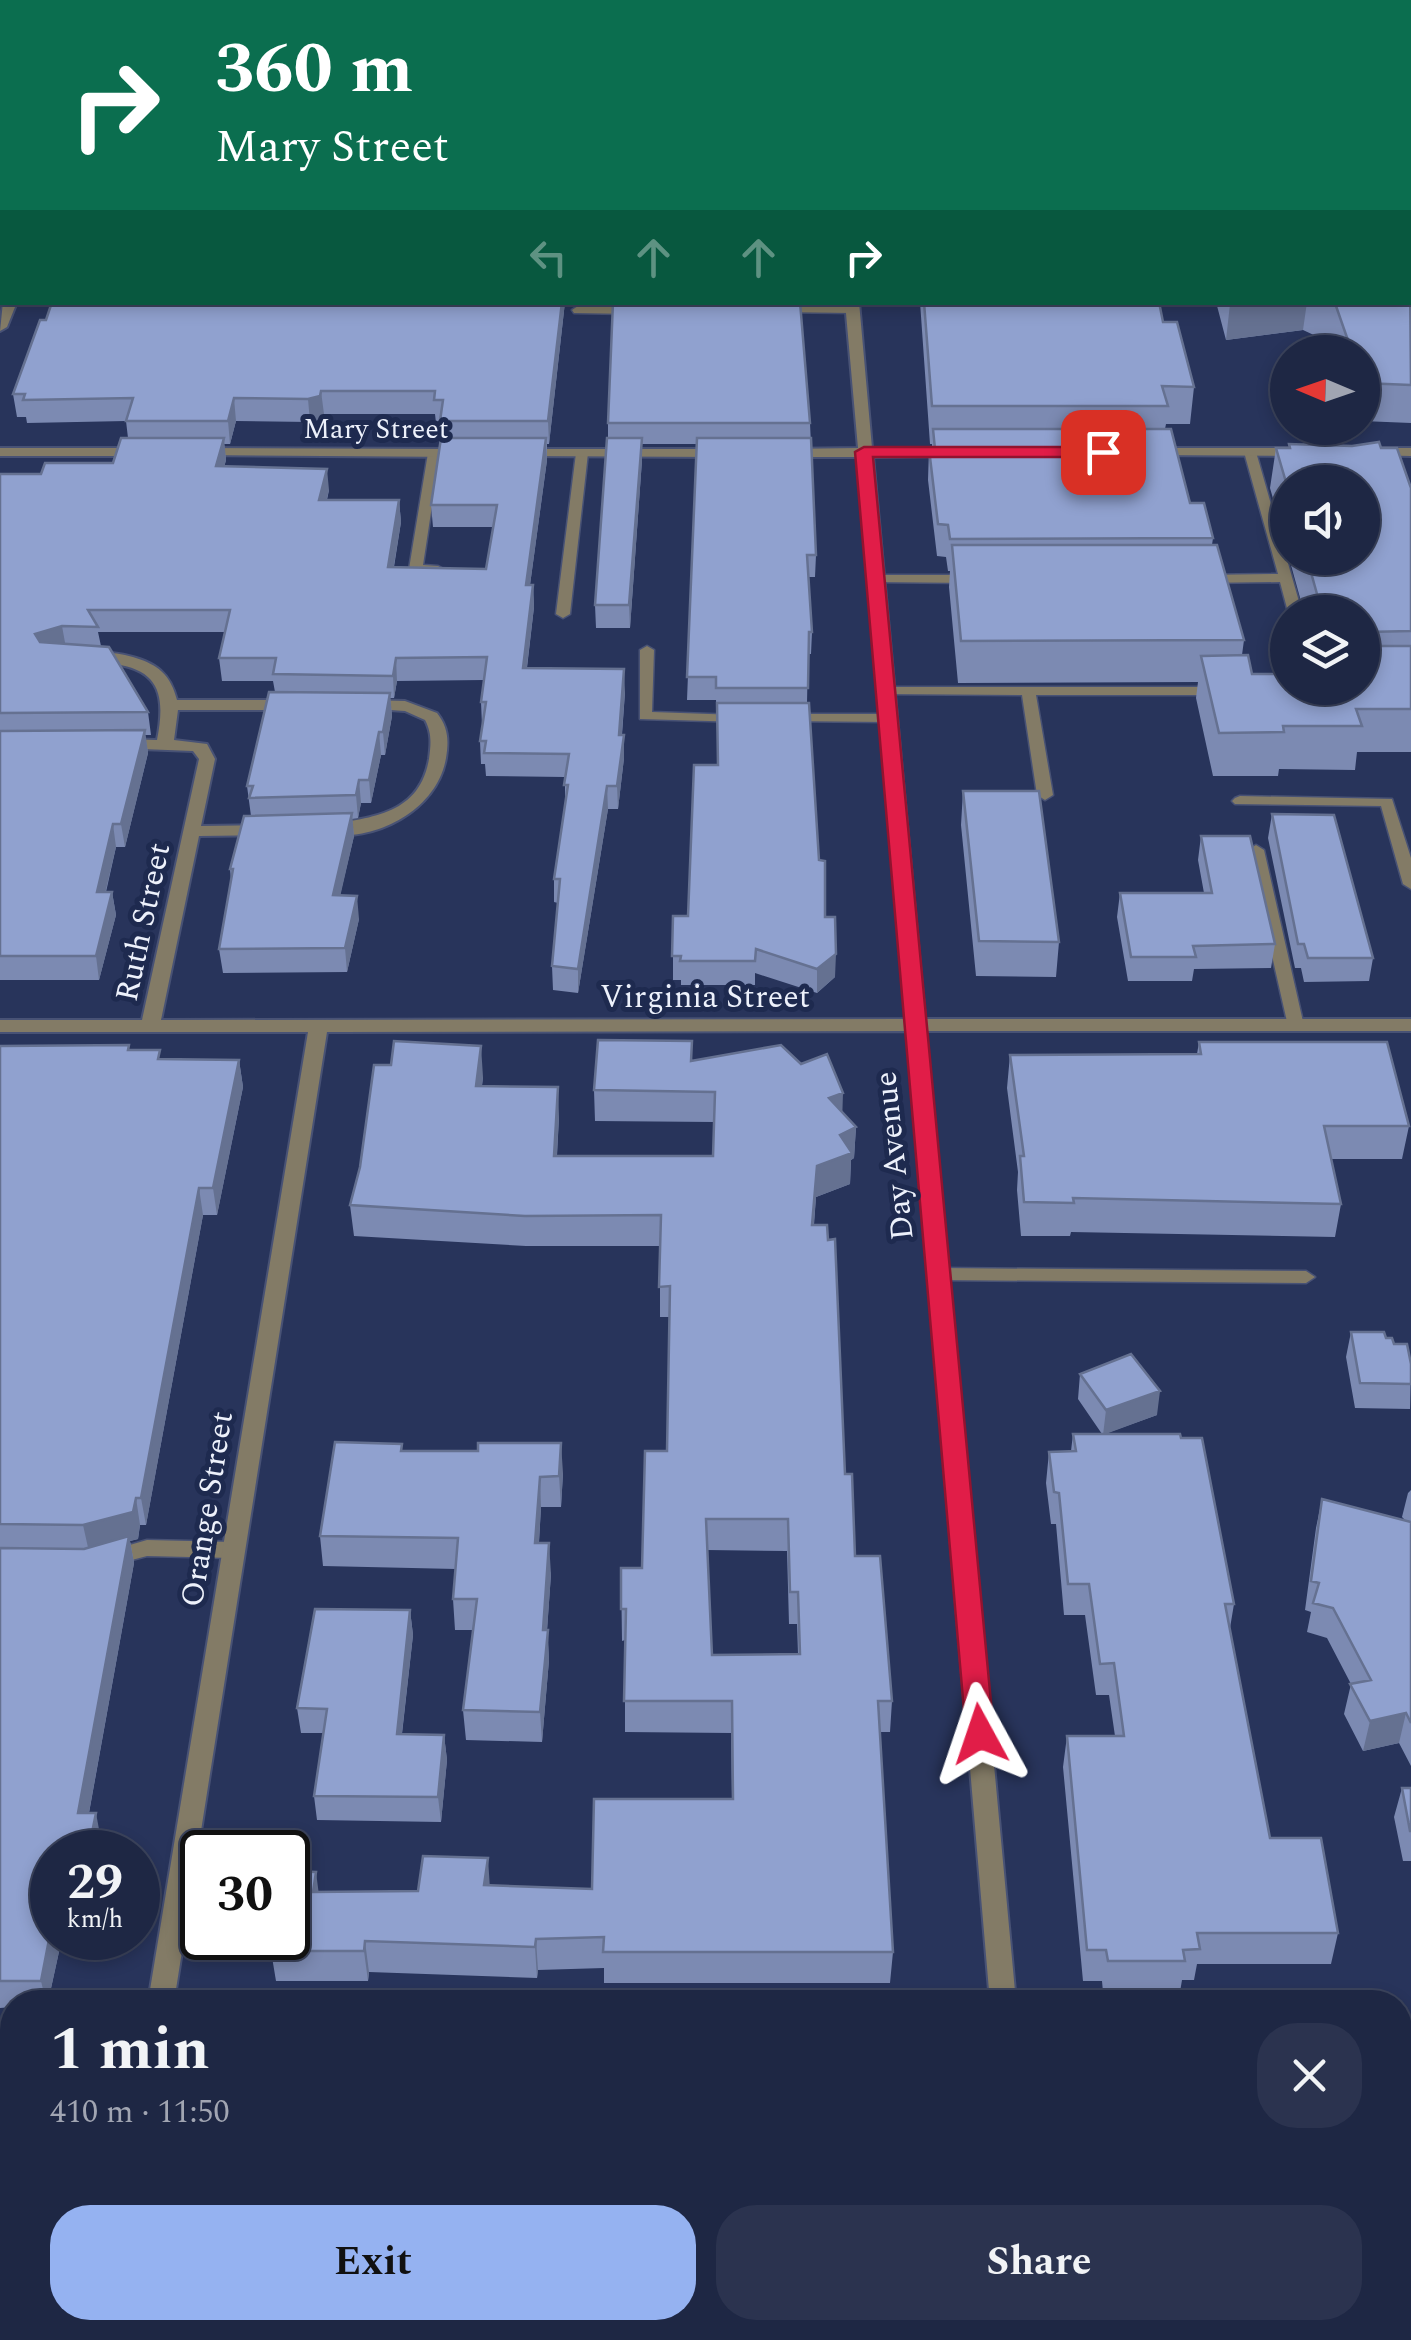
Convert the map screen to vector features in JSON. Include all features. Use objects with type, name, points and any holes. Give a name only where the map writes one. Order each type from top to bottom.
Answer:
[{"type":"street","name":"Day Avenue","points":[[852,306],[1002,1990]]},
{"type":"street","points":[[0,452],[158,452]]},
{"type":"street","name":"Mary Street","points":[[178,452],[489,453]]},
{"type":"street","points":[[768,453],[978,452]]},
{"type":"street","points":[[1134,452],[1310,452]]},
{"type":"street","points":[[1350,452],[1393,459],[1411,452]]},
{"type":"street","points":[[508,453],[731,453]]},
{"type":"street","points":[[67,658],[117,658],[142,665],[166,688],[172,705],[165,744],[108,744]]},
{"type":"street","points":[[172,705],[308,705]]},
{"type":"street","points":[[192,830],[371,828],[412,804],[429,785],[438,764],[438,726],[429,714],[406,707],[347,705]]},
{"type":"street","name":"Ruth Street","points":[[150,1026],[206,755],[194,746],[165,744]]},
{"type":"street","name":"Virginia Street","points":[[0,1026],[1411,1025]]},
{"type":"street","name":"Orange Street","points":[[163,1990],[318,1026]]},
{"type":"lane","points":[[757,310],[852,306]]},
{"type":"lane","points":[[578,310],[658,310]]},
{"type":"lane","points":[[1250,452],[1291,595]]},
{"type":"lane","points":[[434,453],[416,569],[447,570]]},
{"type":"lane","points":[[563,614],[582,454]]},
{"type":"lane","points":[[1192,578],[1286,578]]},
{"type":"lane","points":[[878,579],[984,579]]},
{"type":"lane","points":[[647,650],[644,716],[760,718]]},
{"type":"lane","points":[[886,691],[1229,691]]},
{"type":"lane","points":[[1028,692],[1044,796]]},
{"type":"lane","points":[[778,718],[888,718]]},
{"type":"lane","points":[[1240,800],[1387,802],[1411,884]]},
{"type":"lane","points":[[1256,850],[1296,1026]]},
{"type":"lane","points":[[940,1274],[1306,1277]]},
{"type":"lane","points":[[89,1564],[147,1548],[232,1550]]},
{"type":"building","points":[[51,305],[562,305],[548,421],[440,421],[443,400],[434,400],[435,391],[321,391],[320,396],[308,399],[234,398],[228,421],[126,421],[133,398],[23,400],[25,394],[13,394],[40,320],[46,320]]},
{"type":"building","points":[[613,305],[800,305],[810,423],[608,423]]},
{"type":"building","points":[[924,305],[1160,305],[1163,322],[1177,322],[1194,387],[1162,386],[1168,406],[932,406]]},
{"type":"building","points":[[1334,305],[1410,305],[1411,385],[1380,384],[1380,335],[1346,335]]},
{"type":"building","points":[[933,429],[1171,429],[1190,503],[1204,503],[1213,538],[950,539],[948,525],[938,524],[929,449],[935,449]]},
{"type":"building","points":[[121,438],[224,438],[216,466],[327,469],[319,500],[399,500],[388,567],[486,569],[497,505],[431,505],[441,438],[546,438],[526,585],[533,585],[523,668],[624,669],[619,735],[624,735],[617,786],[607,786],[578,969],[552,966],[560,879],[554,879],[569,754],[484,753],[486,741],[480,741],[486,702],[481,702],[487,657],[396,658],[393,676],[273,674],[276,658],[219,658],[230,610],[88,610],[98,627],[62,626],[35,634],[40,642],[109,647],[148,712],[0,713],[0,474],[41,474],[45,463],[113,463]]},
{"type":"building","points":[[607,438],[642,438],[629,605],[595,605]]},
{"type":"building","points":[[697,438],[811,438],[816,555],[807,555],[812,632],[808,688],[716,688],[716,677],[687,677]]},
{"type":"building","points":[[1276,448],[1397,448],[1411,488],[1411,631],[1380,632],[1380,595],[1317,595],[1312,575],[1380,575],[1380,465],[1281,465]]},
{"type":"building","points":[[952,545],[1217,545],[1244,640],[961,641]]},
{"type":"building","points":[[1380,646],[1411,646],[1411,709],[1356,709],[1362,726],[1283,726],[1284,732],[1219,733],[1201,656],[1248,655],[1252,674],[1270,674],[1270,705],[1380,705]]},
{"type":"building","points":[[269,692],[390,693],[369,780],[359,780],[356,795],[249,798],[253,786],[247,786]]},
{"type":"building","points":[[717,703],[809,703],[819,860],[825,861],[825,917],[835,917],[836,954],[817,969],[756,949],[755,961],[680,961],[681,956],[672,956],[673,916],[688,916],[694,765],[718,765]]},
{"type":"building","points":[[145,730],[121,824],[113,824],[97,892],[112,892],[96,956],[0,956],[0,731]]},
{"type":"building","points":[[963,791],[1039,791],[1059,942],[979,941]]},
{"type":"building","points":[[352,813],[333,895],[357,896],[345,948],[219,949],[230,869],[244,816]]},
{"type":"building","points":[[1272,814],[1334,815],[1373,958],[1308,958],[1304,944],[1298,944]]},
{"type":"building","points":[[1201,836],[1250,836],[1275,944],[1193,946],[1196,957],[1131,957],[1120,893],[1212,893]]},
{"type":"building","points":[[598,1040],[692,1041],[691,1061],[781,1045],[801,1064],[827,1054],[843,1093],[829,1098],[856,1127],[840,1135],[852,1153],[817,1166],[812,1225],[827,1225],[828,1240],[835,1239],[845,1474],[852,1474],[855,1556],[880,1556],[892,1701],[878,1701],[893,1952],[603,1952],[604,1937],[536,1939],[535,1947],[365,1941],[364,1951],[310,1951],[310,1872],[316,1872],[313,1892],[418,1891],[423,1856],[488,1858],[484,1885],[592,1889],[594,1799],[733,1799],[732,1701],[624,1701],[626,1609],[621,1609],[621,1568],[642,1568],[645,1451],[667,1451],[670,1286],[659,1287],[661,1215],[525,1216],[350,1205],[360,1167],[374,1065],[391,1065],[394,1041],[481,1046],[476,1086],[558,1087],[554,1156],[713,1156],[715,1092],[594,1090]],"holes":[[[706,1519],[788,1519],[790,1592],[798,1592],[800,1654],[712,1655]]]},
{"type":"building","points":[[1199,1042],[1387,1042],[1409,1126],[1324,1126],[1341,1204],[1073,1198],[1074,1203],[1024,1202],[1020,1156],[1024,1156],[1010,1055],[1201,1054]]},
{"type":"building","points":[[129,1045],[128,1050],[160,1050],[158,1059],[239,1060],[213,1188],[199,1188],[141,1498],[136,1498],[133,1512],[83,1525],[0,1524],[0,1046]]},
{"type":"building","points":[[1351,1332],[1384,1332],[1394,1344],[1407,1344],[1411,1384],[1360,1383]]},
{"type":"building","points":[[1131,1354],[1160,1391],[1106,1410],[1080,1374]]},
{"type":"building","points":[[1073,1434],[1180,1434],[1181,1438],[1202,1438],[1234,1604],[1225,1604],[1270,1838],[1321,1838],[1338,1933],[1197,1933],[1200,1949],[1183,1950],[1185,1961],[1108,1961],[1106,1950],[1087,1950],[1067,1736],[1124,1736],[1114,1663],[1100,1664],[1089,1584],[1068,1584],[1059,1493],[1054,1492],[1049,1452],[1076,1451]]},
{"type":"building","points":[[335,1442],[402,1444],[401,1451],[478,1451],[478,1443],[561,1443],[559,1476],[540,1477],[535,1543],[549,1543],[543,1630],[548,1630],[540,1712],[463,1710],[477,1599],[453,1599],[458,1538],[320,1536]]},
{"type":"building","points":[[1322,1499],[1411,1522],[1411,1723],[1406,1713],[1370,1721],[1350,1684],[1371,1680],[1333,1608],[1313,1603],[1319,1583],[1311,1581]]},
{"type":"building","points":[[129,1536],[78,1813],[96,1813],[93,1830],[30,1830],[30,1960],[45,1960],[41,1981],[0,1981],[0,1548],[84,1549]]},
{"type":"building","points":[[315,1609],[410,1610],[397,1734],[444,1735],[438,1797],[314,1796],[327,1709],[297,1708]]},
{"type":"building","points":[[1402,1788],[1411,1788],[1411,1831],[1410,1831]]},
{"type":"route","points":[[980,1734],[864,452],[1103,452]]}]
